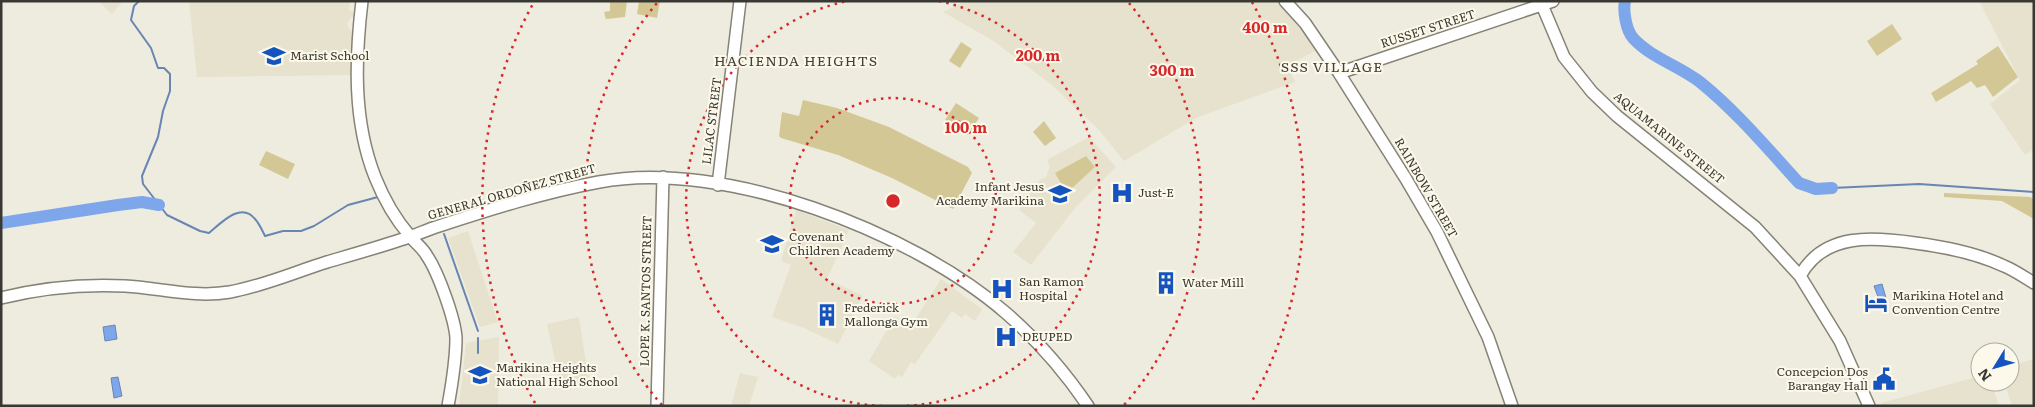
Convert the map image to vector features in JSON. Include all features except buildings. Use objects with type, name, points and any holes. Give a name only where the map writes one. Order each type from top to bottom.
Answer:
[{"type":"street","points":[[362,1],[357,78],[363,137],[371,165],[383,194],[410,237],[424,251],[434,268],[455,332],[455,350],[448,406]]},
{"type":"street","name":"LILAC STREET","points":[[718,185],[740,1]]},
{"type":"street","name":"RAINBOW STREET","points":[[1285,1],[1305,23],[1339,73],[1406,178],[1437,232],[1488,336],[1512,406]]},
{"type":"street","name":"RUSSET STREET","points":[[1339,73],[1553,1]]},
{"type":"street","name":"AQUAMARINE STREET","points":[[1542,5],[1564,56],[1592,92],[1617,116],[1755,227],[1800,276],[1840,341],[1869,406]]},
{"type":"street","name":"GENERAL ORDOÑEZ STREET","points":[[1,298],[42,290],[108,286],[126,286],[198,295],[230,292],[410,237],[439,226],[573,187],[614,180],[663,177],[767,194],[827,214],[891,240],[935,263],[1006,313],[1051,360],[1088,406]]},
{"type":"street","name":"LOPE K. SANTOS STREET","points":[[657,406],[663,177]]},
{"type":"street","points":[[1800,276],[1805,267],[1826,250],[1845,241],[1885,238],[1946,247],[2004,266],[2034,282]]},
{"type":"shaded area","points":[[98,1],[123,1],[112,14]]},
{"type":"shaded area","name":"Marist School","points":[[189,1],[350,1],[349,11],[357,12],[356,18],[351,17],[347,24],[349,29],[355,33],[352,75],[197,77]]},
{"type":"shaded area","points":[[610,1],[627,1],[625,17],[606,19],[604,12],[610,11]]},
{"type":"shaded area","points":[[639,1],[660,1],[657,18],[637,14]]},
{"type":"shaded area","points":[[966,1],[1278,1],[1304,33],[1315,51],[1288,65],[1295,82],[1196,118],[1124,161],[1100,131],[1052,85],[992,40],[943,12]]},
{"type":"shaded area","points":[[1979,1],[2034,1],[2034,149],[2025,155],[1990,104],[2020,80]]},
{"type":"shaded area","points":[[1892,24],[1902,39],[1877,56],[1867,41]]},
{"type":"shaded area","points":[[961,42],[972,49],[960,68],[949,61]]},
{"type":"shaded area","points":[[1998,46],[2018,77],[1993,97],[1985,85],[1977,88],[1971,81],[1936,102],[1931,93],[1978,64],[1976,61]]},
{"type":"shaded area","points":[[803,100],[837,108],[889,127],[968,167],[972,173],[953,209],[892,178],[838,155],[781,138],[779,136],[782,112],[799,116]]},
{"type":"shaded area","points":[[956,103],[979,118],[968,135],[945,120]]},
{"type":"shaded area","points":[[1044,121],[1056,138],[1045,146],[1033,132]]},
{"type":"shaded area","name":"Infant Jesus Academy Marikina","points":[[1089,137],[1116,167],[1075,208],[1031,265],[1013,252],[1036,223],[1019,210],[1040,180],[1046,177],[1050,166],[1047,160]]},
{"type":"shaded area","points":[[266,151],[295,164],[288,179],[259,165]]},
{"type":"shaded area","points":[[1086,156],[1095,167],[1057,202],[1050,193],[1062,185],[1055,173]]},
{"type":"shaded area","points":[[1944,193],[2030,197],[2034,199],[2034,219],[2002,201],[1944,197]]},
{"type":"shaded area","points":[[796,210],[849,230],[827,279],[863,296],[838,344],[804,328],[772,317],[791,265],[781,261]]},
{"type":"shaded area","name":"Marikina Heights National High School","points":[[468,231],[498,322],[480,327],[448,238]]},
{"type":"shaded area","points":[[941,279],[982,309],[975,321],[965,314],[962,318],[952,311],[915,364],[911,362],[902,377],[898,375],[895,379],[869,361],[895,316],[911,326]]},
{"type":"shaded area","points":[[579,317],[589,383],[561,387],[547,324]]},
{"type":"shaded area","name":"Marikina Heights National High School","points":[[499,337],[498,406],[459,406],[466,343]]},
{"type":"shaded area","points":[[2034,359],[2034,406],[2012,406],[2007,392],[2020,392],[2020,363]]},
{"type":"shaded area","points":[[740,373],[758,377],[749,406],[731,406]]},
{"type":"shaded area","points":[[1970,379],[1970,392],[1994,392],[1999,406],[1882,406],[1881,403]]},
{"type":"water","points":[[1882,284],[1886,298],[1882,299],[1883,302],[1876,304],[1875,298],[1878,297],[1874,286]]},
{"type":"water","points":[[115,325],[117,339],[105,341],[103,327]]},
{"type":"water","points":[[118,377],[122,396],[114,398],[111,378]]},
{"type":"waterway","points":[[139,1],[134,6],[131,20],[151,48],[158,68],[164,68],[170,74],[170,91],[163,111],[158,137],[142,176],[143,184],[167,215],[200,231],[209,233],[225,219],[244,212],[255,219],[265,236],[283,231],[301,231],[314,226],[348,205],[378,197]]},
{"type":"waterway","points":[[1625,1],[1627,25],[1631,35],[1640,45],[1692,76],[1713,93],[1751,130],[1799,183],[1816,189],[1832,188]]},
{"type":"waterway","points":[[1832,188],[1919,184],[2034,192]]},
{"type":"waterway","points":[[1,223],[142,202],[159,205]]},
{"type":"waterway","points":[[444,234],[478,331]]},
{"type":"waterway","points":[[478,338],[478,353]]},
{"type":"place","name":"Marist School","points":[[274,56]]},
{"type":"place","name":"Just-E","points":[[1122,193]]},
{"type":"place","name":"Infant Jesus Academy Marikina","points":[[1060,194]]},
{"type":"place","name":"Covenant Children Academy","points":[[772,244]]},
{"type":"place","name":"Water Mill","points":[[1166,283]]},
{"type":"place","name":"San Ramon Hospital","points":[[1002,289]]},
{"type":"place","name":"Marikina Hotel and Convention Centre","points":[[1876,303]]},
{"type":"place","name":"Frederick Mallonga Gym","points":[[827,315]]},
{"type":"place","name":"DEUPED","points":[[1006,337]]},
{"type":"place","name":"Marikina Heights National High School","points":[[480,375]]},
{"type":"place","name":"Concepcion Dos Barangay Hall","points":[[1884,379]]},
{"type":"district","name":"HACIENDA HEIGHTS","points":[[796,61]]},
{"type":"district","name":"SSS VILLAGE","points":[[1332,67]]}]
